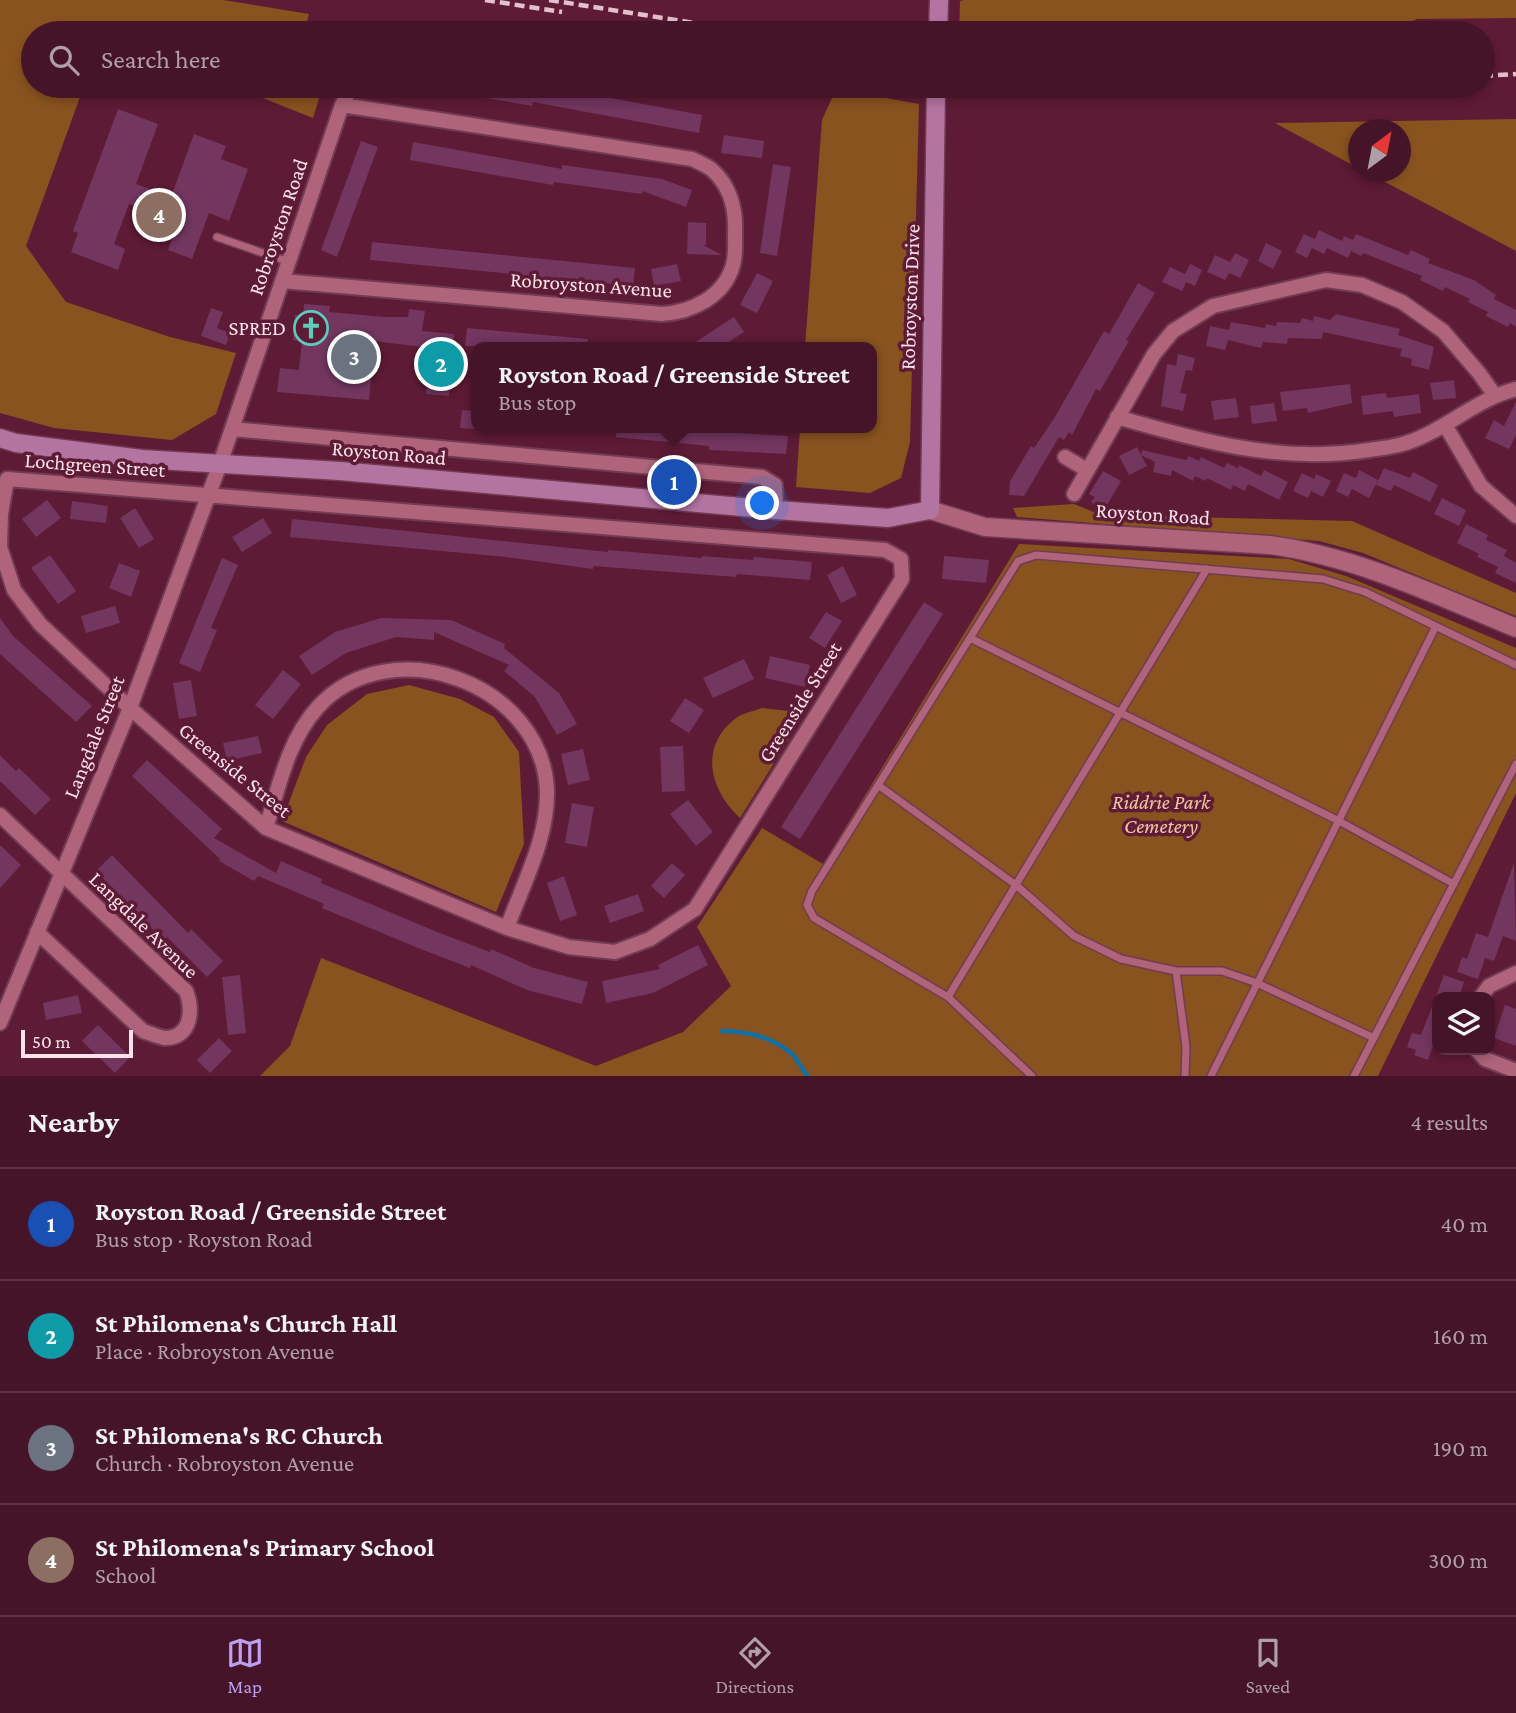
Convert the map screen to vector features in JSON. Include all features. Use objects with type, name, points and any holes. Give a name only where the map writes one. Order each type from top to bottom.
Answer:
[{"type":"main road","points":[[938,21],[939,0]]},
{"type":"main road","name":"Robroyston Drive","points":[[930,510],[936,98]]},
{"type":"main road","name":"Royston Road","points":[[0,438],[16,443],[142,459],[776,510],[888,518],[930,510]]},
{"type":"street","name":"Robroyston Road","points":[[220,464],[346,98]]},
{"type":"street","name":"Robroyston Avenue","points":[[282,281],[662,314],[681,313],[697,307],[722,286],[733,266],[736,226],[733,198],[711,169],[692,159],[342,105]]},
{"type":"street","points":[[1074,494],[1154,354],[1173,331],[1213,306],[1326,280],[1362,285],[1402,302],[1443,331],[1494,394]]},
{"type":"street","points":[[1117,417],[1192,439],[1286,454],[1354,452],[1405,444],[1445,425],[1494,394],[1516,389]]},
{"type":"street","points":[[1445,425],[1482,486],[1516,516]]},
{"type":"street","name":"Royston Road","points":[[232,429],[762,477],[775,485],[776,510]]},
{"type":"street","points":[[1065,457],[1087,470]]},
{"type":"street","name":"Langdale Street","points":[[0,1023],[130,708],[220,464]]},
{"type":"street","name":"Lochgreen Street","points":[[130,708],[40,624],[14,590],[1,547],[1,514],[8,479],[207,495]]},
{"type":"street","name":"Greenside Street","points":[[130,708],[266,828],[507,928],[569,947],[615,952],[650,939],[695,909],[902,579],[901,559],[885,550],[207,495]]},
{"type":"street","name":"Royston Road","points":[[930,510],[985,527],[1270,545],[1314,551],[1357,564],[1516,628]]},
{"type":"street","points":[[266,828],[290,750],[319,706],[334,693],[351,681],[377,671],[404,667],[457,677],[484,691],[517,718],[533,744],[545,772],[545,821],[507,928]]},
{"type":"street","points":[[0,815],[62,874]]},
{"type":"street","name":"Langdale Avenue","points":[[37,932],[143,1031],[165,1038],[179,1034],[189,1022],[192,1007],[186,991],[62,874]]},
{"type":"street","points":[[1484,992],[1489,986],[1516,973]]},
{"type":"street","points":[[1481,1055],[1485,1059],[1516,1071]]},
{"type":"lane","points":[[217,237],[289,262]]},
{"type":"lane","points":[[1032,1076],[948,997],[814,918],[807,905],[812,891],[1018,561],[1036,555],[1323,579],[1366,592],[1435,628],[1516,665]]},
{"type":"lane","points":[[948,997],[1207,569]]},
{"type":"lane","points":[[1211,1076],[1435,628]]},
{"type":"lane","points":[[970,638],[1339,821],[1454,884]]},
{"type":"lane","points":[[1354,1076],[1516,764]]},
{"type":"lane","points":[[878,785],[1016,885],[1074,936],[1121,959],[1176,971],[1222,971],[1257,983],[1374,1038]]},
{"type":"lane","points":[[1176,971],[1186,1047],[1185,1076]]},
{"type":"green space","points":[[0,0],[223,0],[309,14],[307,21],[21,21],[21,98],[80,98],[26,246],[66,302],[170,337],[236,353],[216,414],[172,440],[54,428],[0,413]]},
{"type":"green space","points":[[1516,0],[1516,18],[1413,21],[959,21],[960,1]]},
{"type":"green space","points":[[263,98],[319,98],[313,118]]},
{"type":"green space","points":[[832,98],[886,98],[919,104],[910,442],[901,478],[870,493],[796,487],[800,433],[877,433],[877,342],[805,342],[822,120]]},
{"type":"green space","points":[[1516,119],[1516,251],[1385,182],[1411,182],[1411,121]]},
{"type":"green space","points":[[1348,122],[1348,163],[1275,123]]},
{"type":"green space","points":[[1074,504],[1101,515],[1352,521],[1516,593],[1516,616],[1363,553],[1319,541],[1017,517],[1013,508]]},
{"type":"green space","name":"Riddrie Park Cemetery","points":[[1019,544],[1289,559],[1346,576],[1516,648],[1516,793],[1378,1076],[260,1076],[290,1046],[321,958],[596,1066],[683,1032],[731,986],[697,927],[762,828],[823,864]]},
{"type":"green space","points":[[409,685],[460,699],[494,717],[519,752],[524,844],[496,912],[282,821],[306,757],[327,725],[367,694]]},
{"type":"green space","points":[[762,708],[788,711],[802,718],[740,818],[721,795],[712,768],[713,755],[716,742],[724,729],[745,713]]},
{"type":"building","points":[[486,98],[611,98],[702,115],[699,133],[533,102],[532,106]]},
{"type":"building","points":[[118,109],[158,124],[136,184],[171,197],[194,134],[226,146],[221,159],[248,169],[229,221],[209,213],[192,259],[168,250],[178,222],[129,204],[114,244],[125,249],[118,270],[71,252],[78,233],[73,231]]},
{"type":"building","points":[[724,135],[764,141],[762,158],[721,153]]},
{"type":"building","points":[[361,141],[378,147],[337,257],[321,250]]},
{"type":"building","points":[[413,142],[562,169],[562,165],[662,179],[692,190],[686,207],[642,191],[642,194],[554,182],[553,185],[500,176],[410,160]]},
{"type":"building","points":[[773,164],[791,167],[777,256],[760,253]]},
{"type":"building","points":[[688,222],[706,223],[706,245],[703,245],[722,255],[687,254]]},
{"type":"building","points":[[1319,230],[1342,241],[1344,236],[1353,240],[1356,234],[1408,255],[1411,250],[1430,259],[1428,263],[1474,280],[1496,295],[1494,299],[1516,310],[1516,327],[1510,323],[1508,327],[1486,316],[1488,312],[1468,302],[1470,299],[1445,287],[1443,291],[1420,280],[1422,276],[1363,253],[1361,256],[1351,251],[1348,258],[1327,248],[1324,254],[1312,248],[1307,258],[1295,252],[1304,234],[1315,239]]},
{"type":"building","points":[[372,242],[635,268],[633,286],[370,260]]},
{"type":"building","points":[[1266,243],[1282,251],[1273,269],[1258,261]]},
{"type":"building","points":[[1235,253],[1249,260],[1240,278],[1229,273],[1225,280],[1207,272],[1215,255],[1230,262]]},
{"type":"building","points":[[677,264],[681,281],[654,286],[651,269]]},
{"type":"building","points":[[1190,264],[1202,270],[1195,286],[1186,282],[1182,291],[1162,282],[1170,267],[1185,274]]},
{"type":"building","points":[[757,273],[773,281],[757,313],[740,305]]},
{"type":"building","points":[[1138,283],[1155,293],[1126,340],[1129,341],[1100,391],[1096,389],[1072,435],[1069,432],[1064,440],[1059,437],[1024,496],[1009,495],[1010,481],[1031,446],[1034,448],[1055,417],[1104,331],[1109,334]]},
{"type":"building","points":[[304,304],[330,306],[329,312],[385,317],[408,317],[409,309],[425,311],[422,331],[454,334],[449,396],[426,394],[430,348],[374,341],[369,400],[277,392],[280,368],[299,370],[302,341],[293,340],[295,315],[303,316]]},
{"type":"building","points":[[211,308],[223,312],[217,328],[230,333],[226,345],[201,336]]},
{"type":"building","points":[[1336,314],[1400,329],[1398,335],[1434,347],[1429,370],[1411,365],[1412,359],[1400,356],[1402,349],[1323,332],[1322,339],[1288,338],[1287,344],[1263,342],[1261,348],[1228,340],[1225,350],[1206,346],[1210,326],[1229,330],[1231,322],[1265,328],[1266,324],[1276,326],[1277,322],[1300,323],[1302,318],[1313,321],[1314,316],[1330,320]]},
{"type":"building","points":[[734,317],[744,332],[729,342],[696,342]]},
{"type":"building","points":[[467,328],[588,339],[588,342],[471,342],[471,346],[465,346]]},
{"type":"building","points":[[1178,354],[1195,358],[1192,371],[1186,370],[1180,393],[1187,394],[1183,411],[1161,406],[1167,364],[1176,366]]},
{"type":"building","points":[[1454,380],[1456,398],[1433,400],[1430,383]]},
{"type":"building","points":[[1350,384],[1352,403],[1308,413],[1307,408],[1283,411],[1280,392]]},
{"type":"building","points":[[1386,393],[1387,398],[1419,394],[1421,413],[1394,417],[1393,411],[1363,415],[1361,396]]},
{"type":"building","points":[[1236,398],[1239,417],[1214,420],[1211,401]]},
{"type":"building","points":[[1516,402],[1516,435],[1509,449],[1485,438],[1494,420],[1504,426]]},
{"type":"building","points":[[1274,403],[1277,421],[1252,424],[1250,406]]},
{"type":"building","points":[[462,410],[471,411],[471,429],[460,428]]},
{"type":"building","points":[[616,433],[788,436],[786,454],[709,450],[709,446],[616,437]]},
{"type":"building","points":[[1137,447],[1147,466],[1129,475],[1119,456]]},
{"type":"building","points":[[1142,450],[1186,460],[1189,456],[1199,461],[1201,457],[1224,468],[1227,463],[1238,468],[1239,465],[1261,476],[1264,470],[1288,482],[1279,500],[1248,484],[1245,491],[1233,485],[1231,490],[1207,478],[1206,481],[1195,476],[1193,481],[1172,470],[1171,476],[1153,472],[1155,462],[1141,455]]},
{"type":"building","points":[[1384,468],[1410,478],[1413,472],[1438,485],[1430,502],[1394,485],[1391,491],[1376,485]]},
{"type":"building","points":[[1359,470],[1378,480],[1369,498],[1352,489],[1348,497],[1336,491],[1344,473],[1356,478]]},
{"type":"building","points":[[1103,471],[1121,481],[1104,510],[1091,502],[1095,497],[1089,494]]},
{"type":"building","points":[[1302,473],[1314,479],[1316,474],[1331,481],[1323,497],[1311,491],[1308,498],[1293,491]]},
{"type":"building","points":[[1442,498],[1466,510],[1459,526],[1434,514]]},
{"type":"building","points":[[47,500],[61,518],[36,537],[22,519]]},
{"type":"building","points":[[72,501],[108,506],[106,523],[70,519]]},
{"type":"building","points":[[135,508],[154,539],[139,548],[120,518]]},
{"type":"building","points":[[263,518],[272,533],[242,552],[232,537]]},
{"type":"building","points":[[292,519],[608,552],[753,560],[754,557],[812,562],[810,580],[593,566],[593,569],[506,557],[290,537]]},
{"type":"building","points":[[1466,524],[1488,535],[1486,540],[1507,550],[1504,556],[1516,563],[1516,583],[1495,573],[1498,567],[1457,543]]},
{"type":"building","points":[[50,555],[76,591],[58,604],[31,568]]},
{"type":"building","points":[[944,556],[989,560],[986,583],[942,579]]},
{"type":"building","points":[[222,558],[238,565],[211,628],[217,630],[200,672],[179,663]]},
{"type":"building","points":[[119,563],[140,571],[131,597],[109,588]]},
{"type":"building","points":[[843,566],[857,595],[841,603],[827,575]]},
{"type":"building","points":[[924,602],[943,614],[800,839],[781,827]]},
{"type":"building","points":[[115,606],[120,623],[86,633],[81,616]]},
{"type":"building","points":[[826,612],[842,621],[825,648],[809,638]]},
{"type":"building","points":[[0,618],[13,636],[92,706],[76,722],[0,654]]},
{"type":"building","points":[[381,618],[451,620],[505,644],[504,648],[559,693],[577,724],[557,735],[535,697],[504,671],[509,665],[434,632],[434,640],[396,637],[346,653],[312,675],[299,656],[335,632]]},
{"type":"building","points":[[770,656],[810,665],[805,687],[765,678]]},
{"type":"building","points":[[744,659],[754,679],[713,698],[703,678]]},
{"type":"building","points":[[283,670],[301,684],[273,719],[255,705]]},
{"type":"building","points":[[191,680],[197,716],[179,719],[173,683]]},
{"type":"building","points":[[685,698],[704,710],[689,733],[670,721]]},
{"type":"building","points":[[258,736],[262,753],[227,761],[223,743]]},
{"type":"building","points":[[683,746],[685,791],[662,792],[660,747]]},
{"type":"building","points":[[583,749],[590,780],[568,785],[561,754]]},
{"type":"building","points":[[0,755],[16,771],[19,768],[51,799],[35,815],[0,781]]},
{"type":"building","points":[[147,760],[222,829],[214,838],[276,873],[281,861],[322,879],[321,883],[437,932],[490,952],[491,949],[534,968],[588,982],[582,1004],[527,990],[471,965],[470,968],[322,908],[324,904],[258,876],[254,881],[219,861],[220,859],[132,776]]},
{"type":"building","points":[[688,800],[713,832],[696,846],[670,814]]},
{"type":"building","points":[[572,803],[594,807],[587,847],[565,843]]},
{"type":"building","points":[[0,845],[21,865],[0,888]]},
{"type":"building","points":[[112,855],[188,933],[191,929],[223,961],[207,977],[167,937],[163,940],[96,871]]},
{"type":"building","points":[[672,863],[685,875],[664,898],[651,886]]},
{"type":"building","points":[[1514,863],[1516,941],[1503,936],[1494,961],[1485,958],[1478,979],[1457,972],[1462,957],[1467,959],[1476,933],[1488,937]]},
{"type":"building","points":[[564,876],[577,915],[560,921],[547,883]]},
{"type":"building","points":[[638,894],[644,911],[610,923],[604,906]]},
{"type":"building","points":[[698,945],[708,965],[653,993],[606,1003],[602,981],[660,969],[658,965]]},
{"type":"building","points":[[240,975],[246,1033],[228,1035],[222,977]]},
{"type":"building","points":[[1444,975],[1464,982],[1461,992],[1437,992]]},
{"type":"building","points":[[78,995],[82,1013],[46,1020],[43,1003]]},
{"type":"building","points":[[1505,1005],[1516,1009],[1516,1046],[1495,1038]]},
{"type":"building","points":[[1432,1006],[1432,1048],[1428,1060],[1414,1055],[1416,1050],[1407,1047],[1412,1033],[1421,1035]]},
{"type":"building","points":[[98,1025],[130,1057],[115,1073],[82,1041]]},
{"type":"building","points":[[219,1038],[232,1051],[210,1073],[197,1060]]},
{"type":"waterway","points":[[722,1031],[749,1034],[783,1047],[793,1055],[808,1076]]},
{"type":"railway","points":[[485,0],[562,12]]},
{"type":"railway","points":[[549,0],[682,21]]},
{"type":"railway","points":[[1495,75],[1516,74]]},
{"type":"place","name":"St Philomena's Primary School","points":[[159,215]]},
{"type":"place","name":"SPRED","points":[[311,328]]},
{"type":"place","name":"St Philomena's RC Church","points":[[354,357]]},
{"type":"place","name":"St Philomena's Church Hall","points":[[441,364]]},
{"type":"place","name":"Royston Road / Greenside Street","points":[[674,482]]}]
